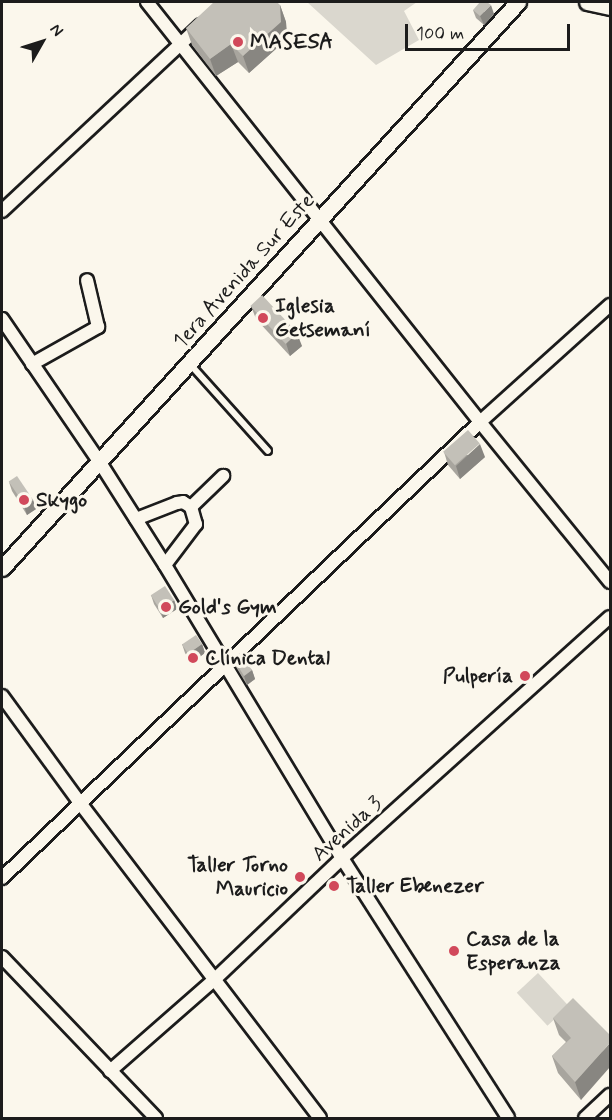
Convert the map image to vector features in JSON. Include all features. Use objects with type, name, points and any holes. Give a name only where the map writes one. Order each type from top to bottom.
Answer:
[{"type":"street","points":[[147,2],[182,43],[318,220],[610,582]]},
{"type":"street","name":"1era Avenida Sur Este","points":[[2,568],[518,2]]},
{"type":"street","points":[[587,2],[610,7]]},
{"type":"street","points":[[2,211],[211,15]]},
{"type":"street","points":[[32,363],[98,327],[87,280]]},
{"type":"street","points":[[2,878],[480,422],[610,306]]},
{"type":"street","points":[[2,322],[99,461],[136,519],[342,858],[508,1119]]},
{"type":"street","points":[[191,507],[223,476]]},
{"type":"street","points":[[136,519],[177,503],[183,502],[191,507],[196,524],[165,565]]},
{"type":"street","name":"Avenida 3","points":[[110,1071],[214,980],[342,858],[610,617]]},
{"type":"street","points":[[2,696],[80,803],[320,1119]]},
{"type":"street","points":[[2,957],[156,1119]]},
{"type":"street","points":[[585,1119],[610,1095]]},
{"type":"lane","points":[[189,363],[268,451]]},
{"type":"shaded area","points":[[307,2],[417,2],[404,11],[419,40],[376,65]]},
{"type":"shaded area","points":[[538,973],[569,1006],[547,1026],[517,993]]},
{"type":"building","name":"MASESA","points":[[214,2],[277,2],[280,5],[281,22],[243,56],[231,44],[210,59],[186,28]]},
{"type":"building","points":[[480,2],[487,2],[491,5],[480,16],[473,10]]},
{"type":"building","points":[[262,295],[297,333],[286,344],[250,306]]},
{"type":"building","points":[[468,430],[480,444],[455,465],[443,452]]},
{"type":"building","points":[[17,476],[33,500],[25,506],[9,482]]},
{"type":"building","points":[[165,586],[174,600],[160,610],[151,595]]},
{"type":"building","points":[[196,635],[202,644],[188,654],[182,645]]},
{"type":"building","points":[[240,653],[252,670],[244,676],[233,658]]},
{"type":"building","points":[[573,998],[610,1035],[610,1043],[575,1082],[552,1056],[571,1038],[553,1018]]},
{"type":"place","name":"MASESA","points":[[238,42]]},
{"type":"place","name":"Iglesia Getsemaní","points":[[263,318]]},
{"type":"place","name":"Skygo","points":[[24,500]]},
{"type":"place","name":"Gold's Gym","points":[[166,607]]},
{"type":"place","name":"Clínica Dental","points":[[193,658]]},
{"type":"place","name":"Pulpería","points":[[525,676]]},
{"type":"place","name":"Taller Torno Mauricio","points":[[300,877]]},
{"type":"place","name":"Taller Ebenezer","points":[[334,886]]},
{"type":"place","name":"Casa de la Esperanza","points":[[454,951]]}]
